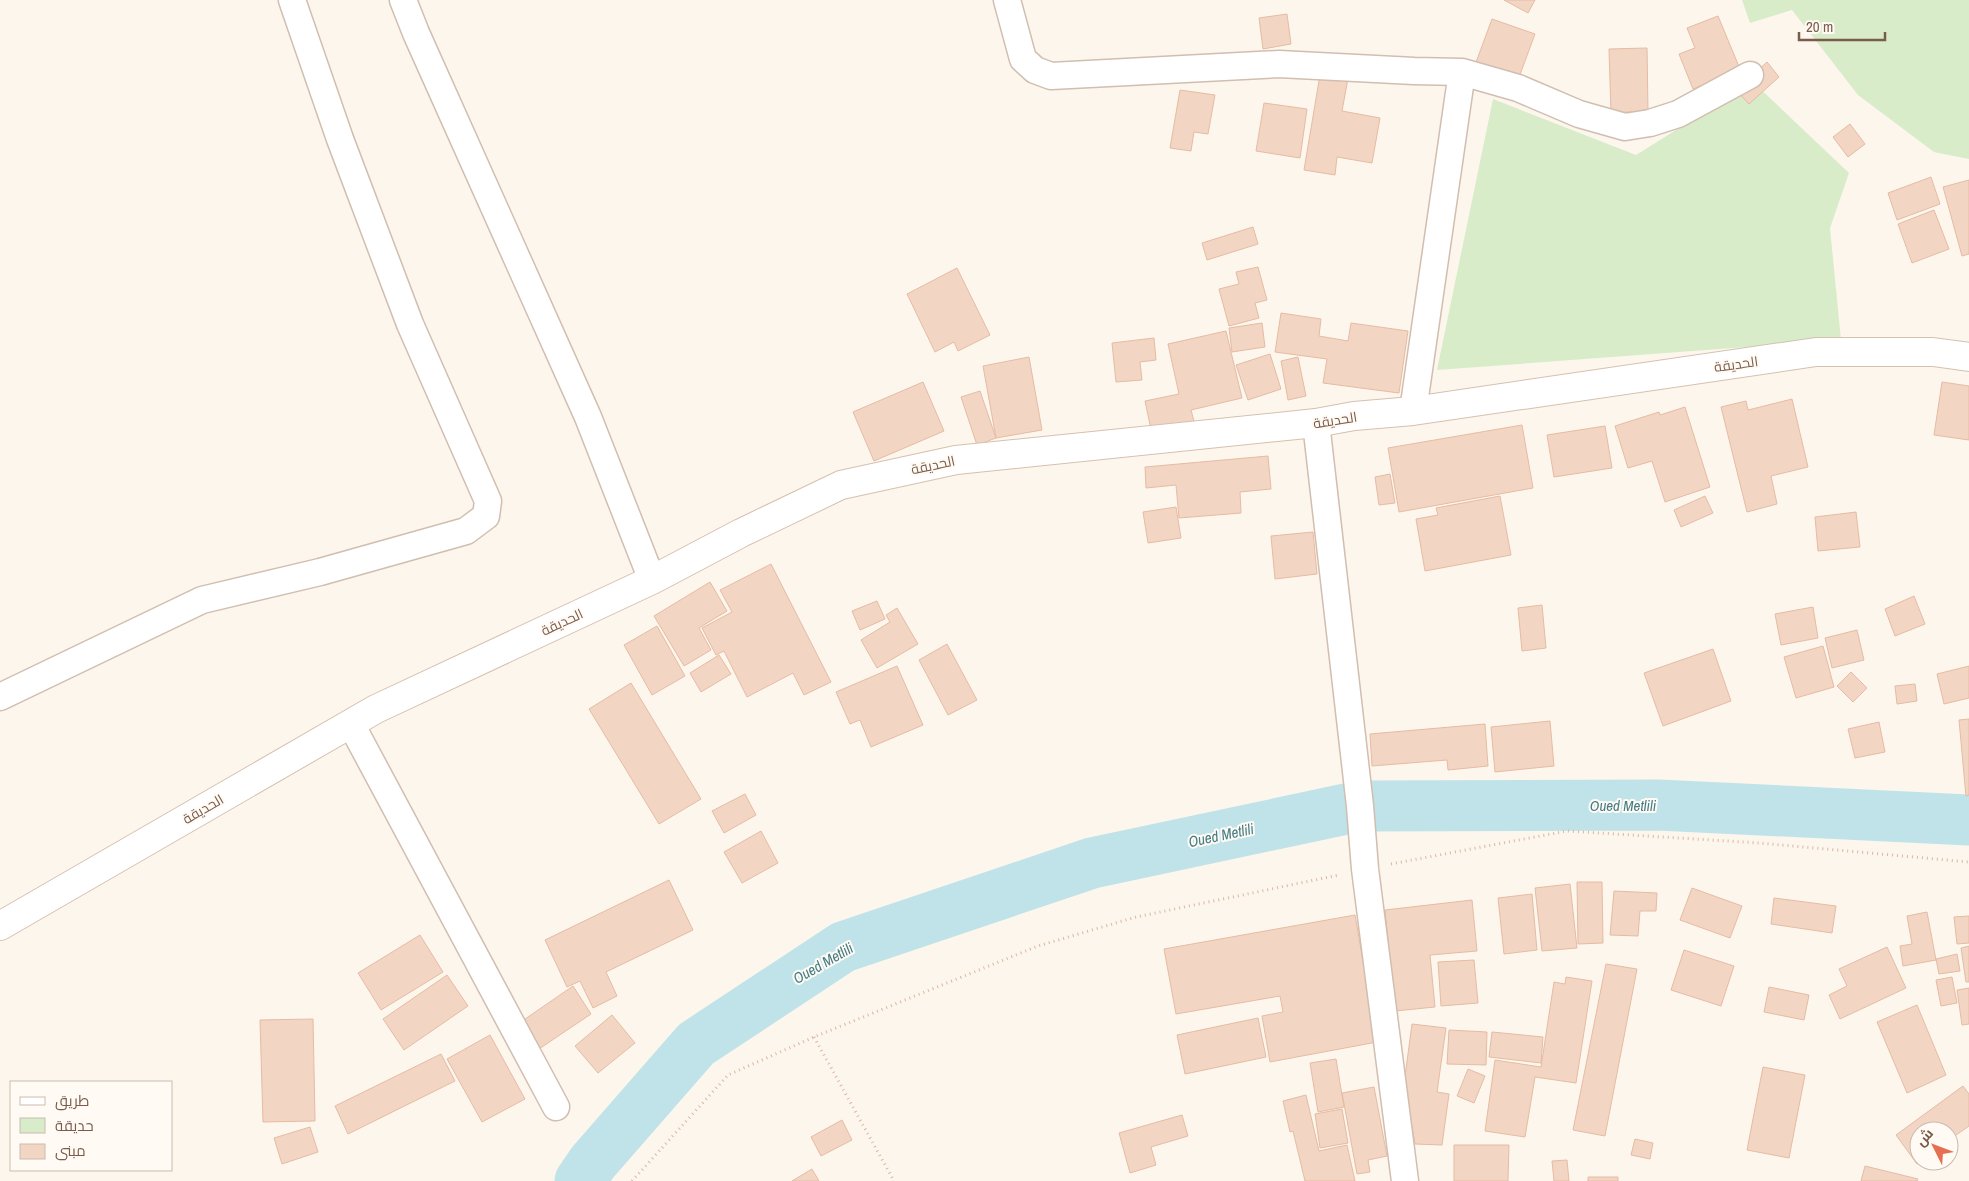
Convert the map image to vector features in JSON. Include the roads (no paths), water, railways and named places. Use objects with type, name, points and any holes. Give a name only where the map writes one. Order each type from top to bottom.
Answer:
[{"type":"street","points":[[0,697],[202,600],[320,572],[466,531],[486,516],[488,501],[410,324],[340,139],[292,0]]},
{"type":"street","points":[[403,0],[416,34],[588,417],[652,580]]},
{"type":"street","points":[[1007,0],[1023,59],[1035,70],[1051,76],[1279,64],[1462,72],[1518,88],[1579,114],[1625,127],[1650,123],[1678,114],[1750,75]]},
{"type":"street","points":[[1413,411],[1462,72]]},
{"type":"street","name":"الحديقة","points":[[0,926],[376,709],[652,580],[741,533],[841,485],[956,460],[1316,423],[1354,416],[1413,411],[1816,352],[1933,352],[1969,357]]},
{"type":"street","points":[[1316,423],[1360,806],[1365,869],[1405,1181]]},
{"type":"street","points":[[352,724],[556,1107]]},
{"type":"waterway","name":"Oued Metlili","points":[[580,1181],[593,1162],[696,1044],[843,947],[1092,863],[1360,806],[1658,805],[1969,820]]}]
